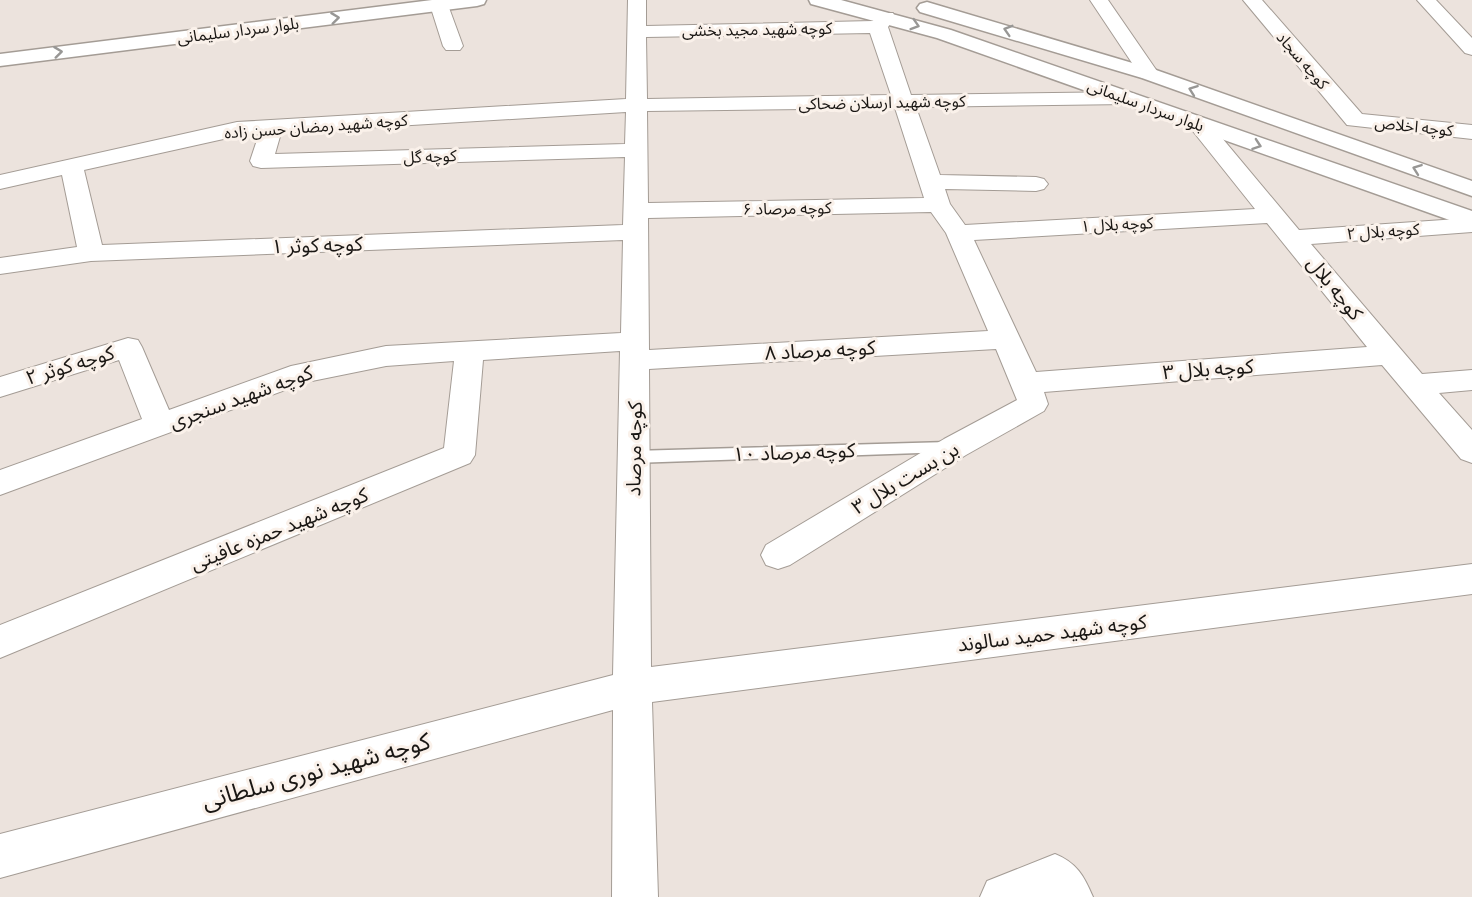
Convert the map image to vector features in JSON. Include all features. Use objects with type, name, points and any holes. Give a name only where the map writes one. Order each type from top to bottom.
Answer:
[{"type":"main road","name":"بلوار سردار سلیمانی","points":[[0,43],[347,0]]},
{"type":"main road","name":"بلوار سردار سلیمانی","points":[[0,60],[477,0]]},
{"type":"main road","name":"بلوار سردار سلیمانی","points":[[818,0],[886,14],[1472,220]]},
{"type":"main road","name":"بلوار سردار سلیمانی","points":[[886,14],[950,13],[1149,75],[1472,189]]},
{"type":"street","name":"کوچه مرصاد","points":[[633,896],[633,458],[637,0]]},
{"type":"street","points":[[1098,0],[1149,75]]},
{"type":"street","name":"کوچه سجاد","points":[[1252,0],[1355,120]]},
{"type":"street","points":[[1426,0],[1472,49]]},
{"type":"street","points":[[439,5],[453,46]]},
{"type":"street","points":[[886,14],[902,101],[934,194],[958,233],[1030,394]]},
{"type":"street","name":"کوچه شهید مجید بخشی","points":[[637,32],[886,14]]},
{"type":"street","name":"کوچه شهید ارسلان ضحاکی","points":[[636,105],[1128,98]]},
{"type":"street","name":"کوچه شهید رمضان حسن زاده","points":[[0,182],[237,129],[636,105]]},
{"type":"street","name":"کوچه اخلاص","points":[[1355,120],[1472,132]]},
{"type":"street","name":"کوچه بلال","points":[[1199,124],[1389,355],[1472,451]]},
{"type":"street","name":"کوچه گل","points":[[272,127],[261,161],[636,150]]},
{"type":"street","points":[[72,166],[91,253]]},
{"type":"street","name":"کوچه مرصاد ۶","points":[[635,221],[1036,184]]},
{"type":"street","name":"کوچه بلال ۱","points":[[958,233],[1275,215]]},
{"type":"street","name":"کوچه کوثر ۱","points":[[0,266],[91,253],[635,221]]},
{"type":"street","name":"کوچه بلال ۲","points":[[1295,238],[1472,225]]},
{"type":"street","name":"کوچه مرصاد ۸","points":[[634,350],[1005,339]]},
{"type":"street","name":"کوچه کوثر ۲","points":[[0,387],[128,347],[160,426]]},
{"type":"street","name":"کوچه شهید سنجری","points":[[0,483],[301,373],[386,356],[470,350],[634,350]]},
{"type":"street","name":"کوچه شهید حمزه عافیتی","points":[[0,642],[459,455],[470,350]]},
{"type":"street","name":"کوچه بلال ۳","points":[[1030,394],[1389,355]]},
{"type":"street","points":[[1415,385],[1472,380]]},
{"type":"street","name":"بن بست بلال ۳","points":[[778,555],[955,447],[1030,394]]},
{"type":"street","name":"کوچه شهید حمید سالوند","points":[[632,687],[1472,579]]},
{"type":"street","name":"کوچه شهید نوری سلطانی","points":[[0,856],[632,687]]},
{"type":"street","points":[[1003,897],[1055,876],[1070,897]]},
{"type":"lane","name":"کوچه مرصاد ۱۰","points":[[633,458],[955,447]]}]
